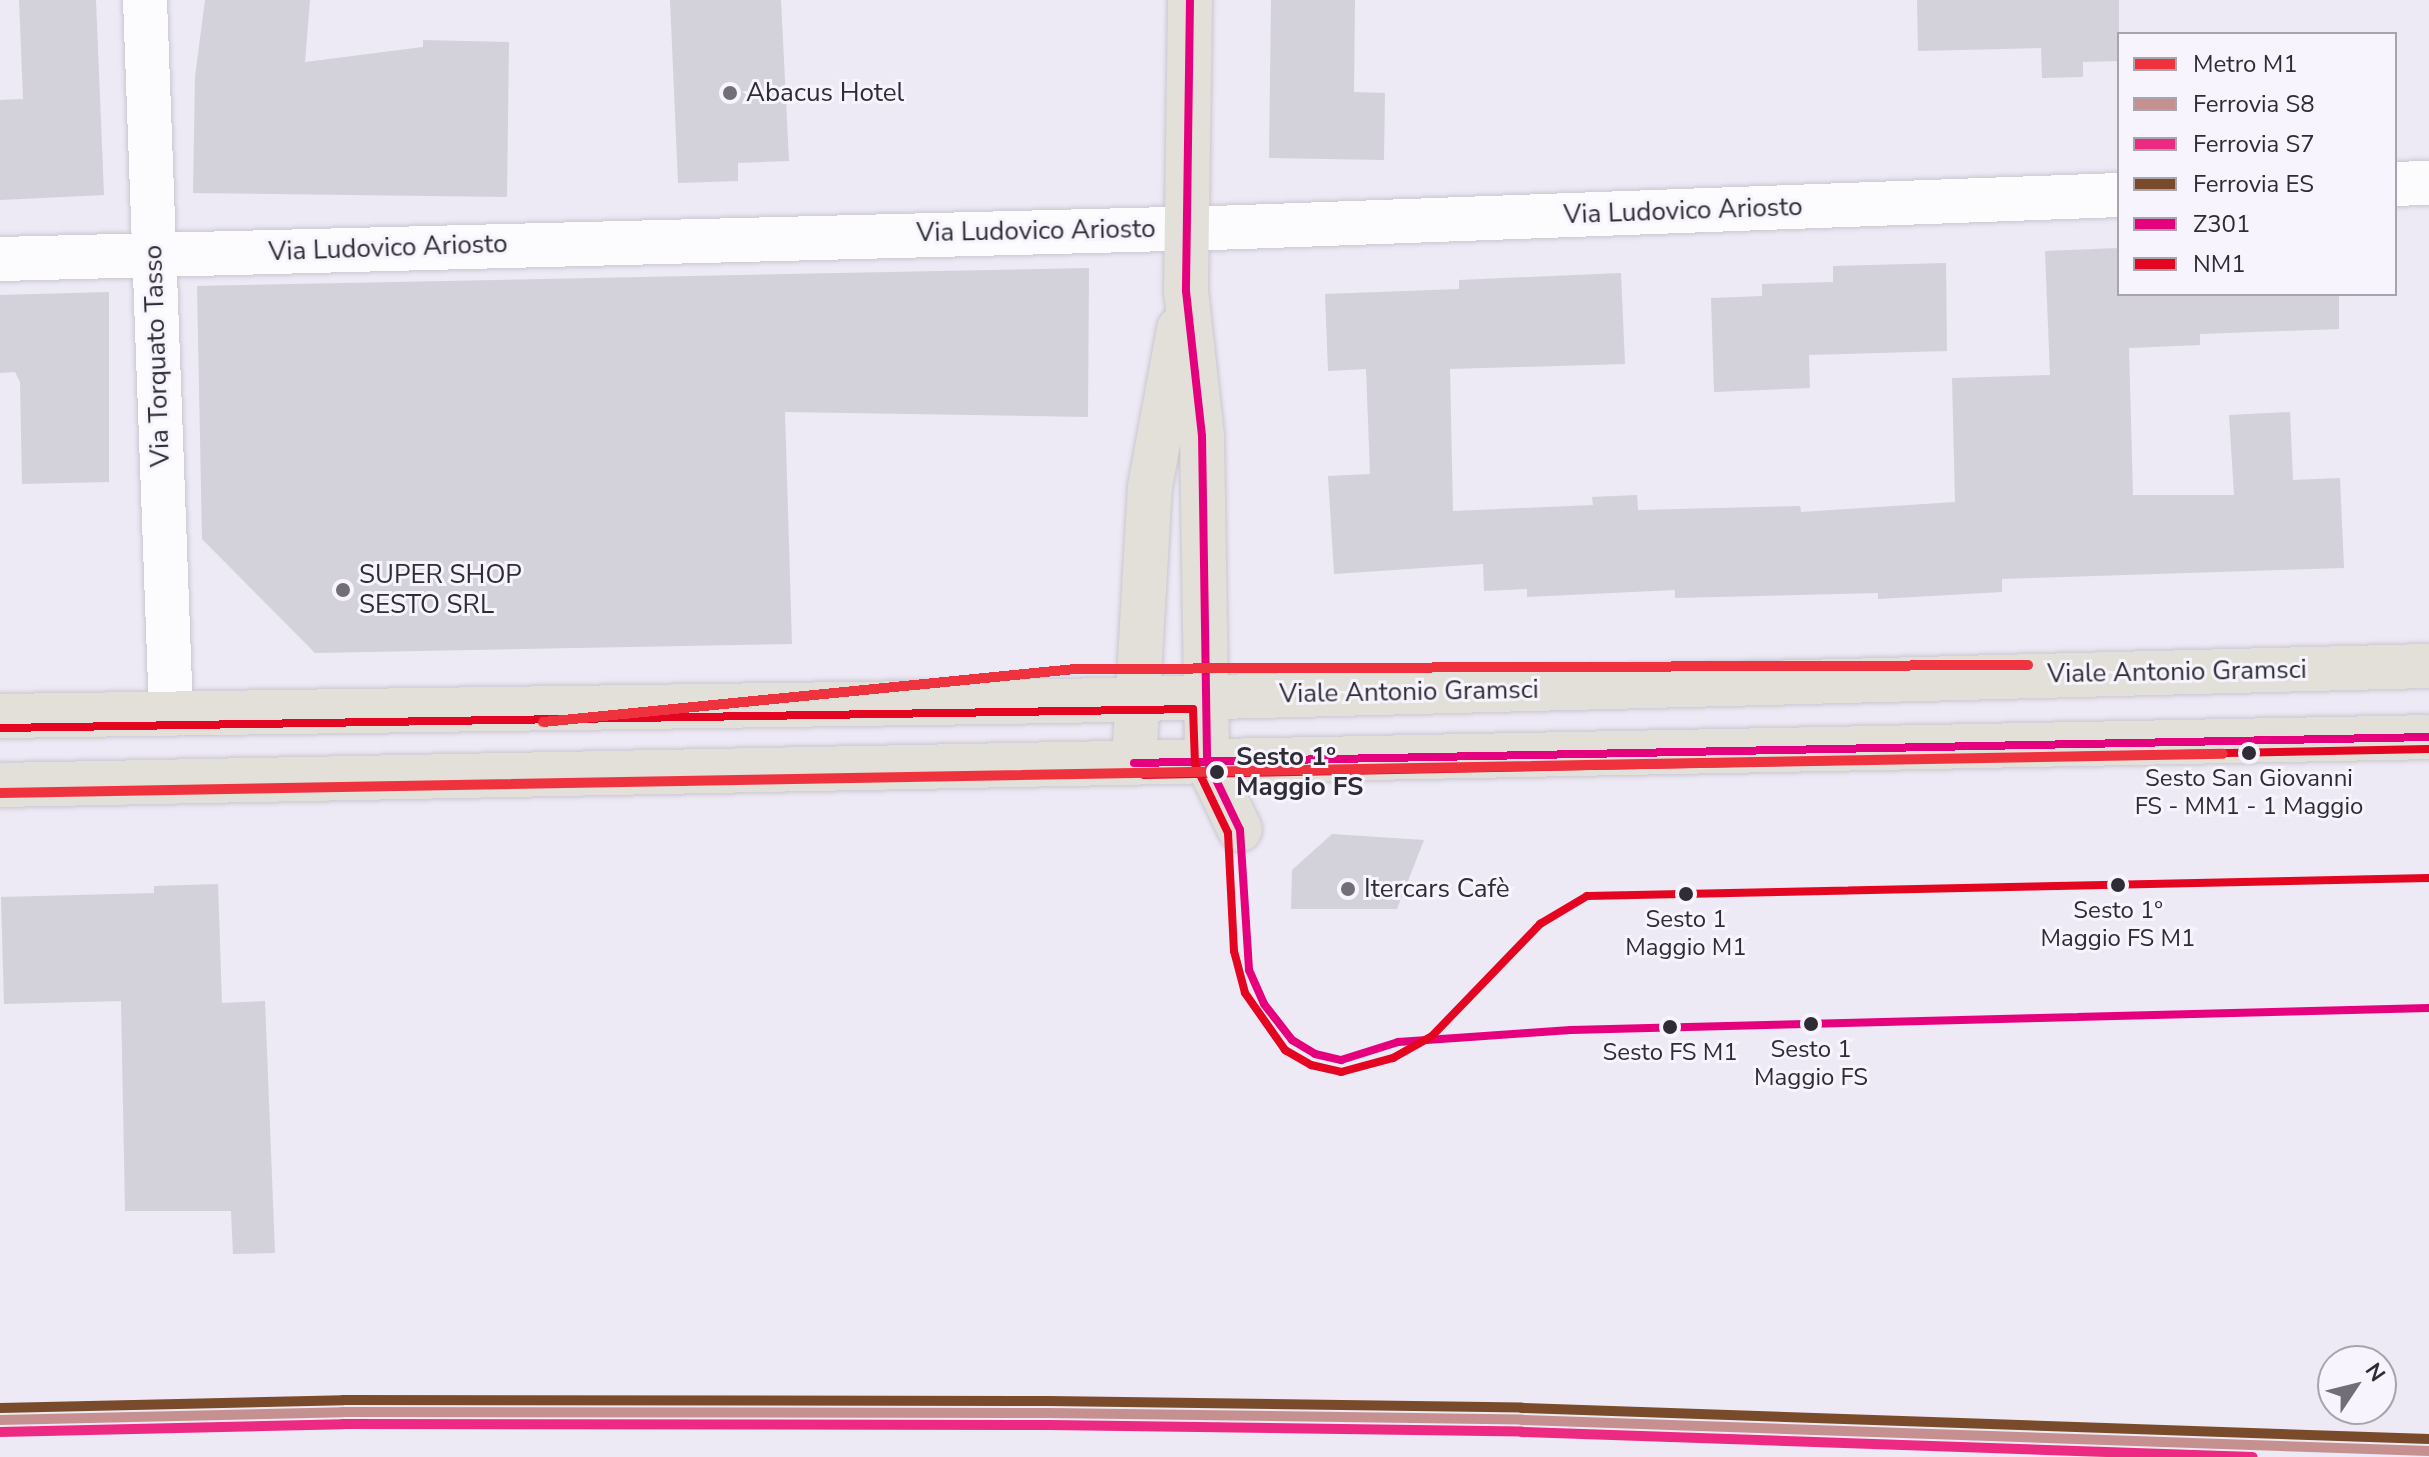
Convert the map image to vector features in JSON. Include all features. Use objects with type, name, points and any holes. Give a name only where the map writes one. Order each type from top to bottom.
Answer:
[{"type":"main road","points":[[1190,0],[1186,291],[1202,436],[1207,761],[1240,830],[1242,795],[1249,782],[1277,764],[1298,761]]},
{"type":"main road","points":[[1134,763],[1150,487],[1186,291]]},
{"type":"main road","name":"Viale Antonio Gramsci","points":[[0,716],[1136,699],[2429,666]]},
{"type":"main road","points":[[0,785],[2429,737]]},
{"type":"street","name":"Via Torquato Tasso","points":[[145,0],[171,712]]},
{"type":"street","points":[[2397,184],[2429,183]]},
{"type":"street","name":"Via Ludovico Ariosto","points":[[0,259],[1187,227],[2117,195]]},
{"type":"building","points":[[19,0],[96,0],[104,195],[0,200],[0,100],[23,99]]},
{"type":"building","points":[[205,0],[310,0],[305,62],[423,47],[423,40],[509,42],[507,197],[193,193],[195,77]]},
{"type":"building","name":"Abacus Hotel","points":[[670,0],[781,0],[789,161],[738,163],[738,181],[678,183]]},
{"type":"building","points":[[1271,0],[1355,0],[1354,92],[1385,93],[1384,160],[1269,158]]},
{"type":"building","points":[[1917,0],[2119,0],[2117,61],[2083,62],[2083,77],[2042,78],[2041,48],[1918,51]]},
{"type":"building","points":[[2117,248],[2117,296],[2339,296],[2339,329],[2200,334],[2200,345],[2129,348],[2133,495],[2234,495],[2229,415],[2290,412],[2293,480],[2340,478],[2344,568],[2002,579],[2002,592],[1878,599],[1878,593],[1675,598],[1675,590],[1527,597],[1527,589],[1484,591],[1483,564],[1334,574],[1328,476],[1370,474],[1366,369],[1328,371],[1325,294],[1459,289],[1459,280],[1621,273],[1625,364],[1450,369],[1453,511],[1593,505],[1592,497],[1637,495],[1638,510],[1800,506],[1801,512],[1955,502],[1952,378],[2050,375],[2045,251]]},
{"type":"building","points":[[1946,263],[1947,351],[1809,355],[1810,388],[1714,392],[1711,298],[1762,296],[1762,284],[1833,282],[1833,266]]},
{"type":"building","points":[[1089,268],[1088,417],[785,412],[792,644],[315,653],[202,539],[197,286]]},
{"type":"building","points":[[109,292],[109,482],[22,484],[20,382],[15,372],[0,373],[0,295]]},
{"type":"building","name":"Itercars Cafè","points":[[1332,834],[1424,840],[1397,909],[1291,909],[1292,870]]},
{"type":"building","points":[[218,884],[222,1003],[265,1001],[275,1253],[233,1254],[231,1211],[125,1211],[121,1001],[4,1004],[1,897],[154,893],[154,886]]},
{"type":"metro line","name":"M1","points":[[543,722],[1075,669],[2028,665]]},
{"type":"metro line","name":"M1","points":[[0,793],[2223,754]]},
{"type":"rail line","name":"ES","points":[[0,1408],[343,1400],[1049,1401],[1522,1408],[2429,1439]]},
{"type":"rail line","name":"S8","points":[[0,1420],[343,1412],[1049,1413],[1522,1420],[2429,1451]]},
{"type":"rail line","name":"S7","points":[[0,1432],[343,1424],[1049,1425],[1522,1432],[2253,1457]]},
{"type":"transit line","name":"Z301","points":[[1190,0],[1186,291],[1202,436],[1207,761],[1240,830],[1249,970],[1264,1004],[1292,1040],[1315,1054],[1341,1060],[1398,1042],[1571,1030],[2429,1008]]},
{"type":"transit line","name":"NM1","points":[[0,728],[1193,709],[1195,764],[1228,833],[1234,951],[1245,993],[1285,1050],[1311,1065],[1341,1072],[1393,1058],[1432,1036],[1540,924],[1587,896],[2429,878]]},
{"type":"transit line","name":"Z301","points":[[1134,763],[2429,737]]},
{"type":"transit line","name":"NM1","points":[[1144,775],[2429,749]]},
{"type":"place","name":"Abacus Hotel","points":[[730,93]]},
{"type":"place","name":"SUPER SHOP SESTO SRL","points":[[343,590]]},
{"type":"place","name":"Sesto San Giovanni FS - MM1 - 1 Maggio","points":[[2249,753]]},
{"type":"place","name":"Sesto 1º Maggio FS","points":[[1217,772]]},
{"type":"place","name":"Sesto 1º Maggio FS M1","points":[[2118,885]]},
{"type":"place","name":"Itercars Cafè","points":[[1348,889]]},
{"type":"place","name":"Sesto 1 Maggio M1","points":[[1686,894]]},
{"type":"place","name":"Sesto 1 Maggio FS","points":[[1811,1024]]},
{"type":"place","name":"Sesto FS M1","points":[[1670,1027]]}]
